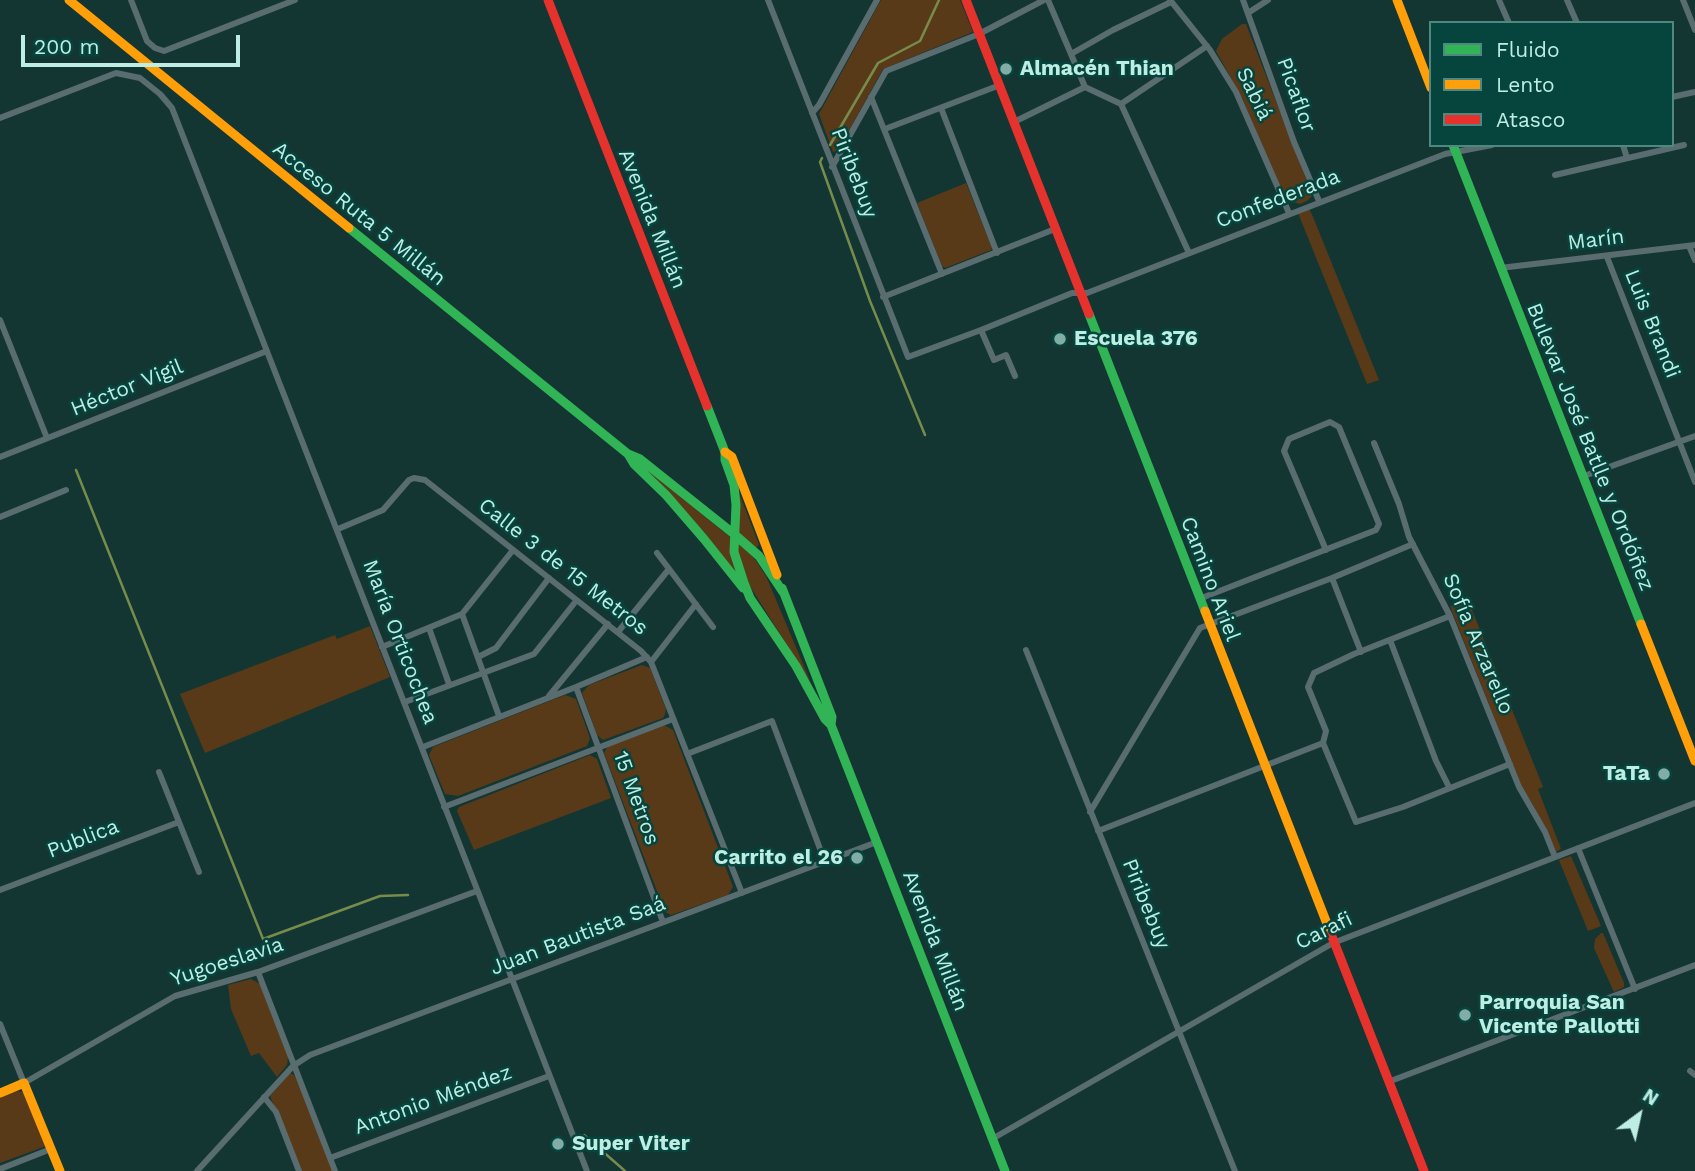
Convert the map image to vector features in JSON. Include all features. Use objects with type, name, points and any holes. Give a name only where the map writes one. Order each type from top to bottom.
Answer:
[{"type":"main road","name":"Acceso Ruta 5 Millán","points":[[69,0],[628,454],[640,459],[734,534],[759,556],[783,592]]},
{"type":"main road","name":"Avenida Millán","points":[[548,0],[725,452],[736,505],[734,552],[750,598],[796,666],[825,719],[831,724],[1005,1171]]},
{"type":"main road","name":"Camino Ariel","points":[[966,0],[1424,1171]]},
{"type":"main road","points":[[1397,0],[1429,83]]},
{"type":"main road","name":"Bulevar José Batlle y Ordóñez","points":[[1454,149],[1695,761]]},
{"type":"main road","name":"Avenida Millán","points":[[725,452],[732,457],[832,717],[831,724]]},
{"type":"main road","name":"Acceso Ruta 5 Millán","points":[[628,454],[634,464],[704,538],[750,598]]},
{"type":"main road","points":[[24,1083],[60,1171]]},
{"type":"main road","name":"Yugoeslavia","points":[[0,1093],[24,1083]]},
{"type":"street","points":[[131,0],[147,41],[164,51],[295,0]]},
{"type":"street","name":"Piribebuy","points":[[768,0],[908,357]]},
{"type":"street","points":[[812,113],[819,106],[877,0]]},
{"type":"street","points":[[832,167],[889,69],[979,34],[1046,0],[1085,87],[1121,104],[1189,253]]},
{"type":"street","name":"Picaflor","points":[[1243,0],[1294,142],[1320,201]]},
{"type":"street","points":[[1248,13],[1268,0]]},
{"type":"street","points":[[1499,0],[1508,21]]},
{"type":"street","points":[[1567,0],[1576,21]]},
{"type":"street","points":[[1684,0],[1695,30]]},
{"type":"street","points":[[1071,54],[1170,1]]},
{"type":"street","name":"Sabiá","points":[[1170,1],[1207,46],[1236,92],[1289,213]]},
{"type":"street","points":[[1121,104],[1207,46]]},
{"type":"street","name":"María Orticochea","points":[[0,118],[116,73],[140,78],[172,108],[181,125],[423,747],[584,1170]]},
{"type":"street","points":[[885,129],[1000,85]]},
{"type":"street","points":[[1014,122],[1085,87]]},
{"type":"street","points":[[1674,97],[1695,92]]},
{"type":"street","points":[[871,97],[942,274]]},
{"type":"street","points":[[941,108],[997,253]]},
{"type":"street","points":[[1555,175],[1684,145]]},
{"type":"street","name":"Confederada","points":[[908,357],[1072,293],[1087,293],[1454,149],[1473,147]]},
{"type":"street","points":[[1624,147],[1627,158]]},
{"type":"street","points":[[883,297],[1055,229]]},
{"type":"street","points":[[1692,246],[1695,260]]},
{"type":"street","name":"Marín","points":[[1500,268],[1692,246]]},
{"type":"street","name":"Luis Brandi","points":[[1606,257],[1695,482]]},
{"type":"street","points":[[0,320],[47,438]]},
{"type":"street","points":[[981,330],[994,360],[1006,355],[1015,376]]},
{"type":"street","name":"Héctor Vigil","points":[[0,457],[267,351]]},
{"type":"street","points":[[1199,598],[1326,550],[1376,530],[1379,524],[1339,427],[1330,422],[1289,439],[1284,451],[1326,550]]},
{"type":"street","points":[[1584,476],[1695,436]]},
{"type":"street","name":"Sofía Arzarello","points":[[1374,443],[1413,544],[1450,616],[1519,787],[1545,832],[1555,857]]},
{"type":"street","name":"Calle 3 de 15 Metros","points":[[338,529],[383,510],[409,480],[420,478],[649,659],[742,893]]},
{"type":"street","points":[[0,517],[66,490]]},
{"type":"street","points":[[1090,812],[1200,628],[1413,544]]},
{"type":"street","points":[[382,647],[462,614],[513,550]]},
{"type":"street","points":[[657,554],[713,627]]},
{"type":"street","points":[[618,632],[669,569]]},
{"type":"street","points":[[1332,578],[1361,652]]},
{"type":"street","points":[[478,657],[492,651],[549,579]]},
{"type":"street","points":[[405,702],[534,654],[576,601]]},
{"type":"street","points":[[423,747],[649,659],[696,604]]},
{"type":"street","points":[[462,614],[499,716]]},
{"type":"street","points":[[1450,616],[1318,670],[1311,678],[1308,688],[1326,731],[1323,743],[1356,822],[1403,807],[1510,764]]},
{"type":"street","points":[[548,698],[608,624]]},
{"type":"street","points":[[429,628],[449,684]]},
{"type":"street","points":[[1390,640],[1436,761],[1450,787]]},
{"type":"street","name":"Piribebuy","points":[[1026,650],[1235,1171]]},
{"type":"street","name":"15 Metros","points":[[576,687],[663,922]]},
{"type":"street","points":[[444,807],[673,719]]},
{"type":"street","points":[[687,754],[772,722],[825,862]]},
{"type":"street","points":[[1098,831],[1323,743]]},
{"type":"street","points":[[159,772],[199,872]]},
{"type":"street","name":"Carafi","points":[[992,1139],[1333,943],[1695,803]]},
{"type":"street","name":"Publica","points":[[0,890],[179,822]]},
{"type":"street","name":"Juan Bautista Saá","points":[[197,1171],[293,1066],[310,1055],[877,842]]},
{"type":"street","points":[[1578,848],[1635,989]]},
{"type":"street","name":"Yugoeslavia","points":[[24,1083],[175,996],[258,972],[477,891]]},
{"type":"street","points":[[1388,1082],[1695,965]]},
{"type":"street","points":[[258,972],[334,1171]]},
{"type":"street","points":[[0,1024],[24,1083]]},
{"type":"street","name":"Antonio Méndez","points":[[330,1158],[549,1076]]},
{"type":"street","points":[[264,1097],[276,1112],[299,1171]]},
{"type":"street","points":[[0,1169],[51,1149]]},
{"type":"shaded area","points":[[881,0],[960,0],[973,32],[883,69],[838,150],[833,152],[819,114]]},
{"type":"shaded area","points":[[1242,24],[1246,24],[1311,192],[1312,196],[1300,204],[1293,202],[1281,191],[1243,100],[1216,51],[1222,39]]},
{"type":"shaded area","points":[[966,183],[992,248],[945,268],[917,203]]},
{"type":"shaded area","points":[[1309,209],[1379,380],[1367,384],[1298,213]]},
{"type":"shaded area","points":[[642,466],[730,537],[730,552],[736,574],[705,533]]},
{"type":"shaded area","points":[[739,493],[759,545],[756,548],[737,533]]},
{"type":"shaded area","points":[[737,542],[754,558],[766,576],[811,683],[746,580],[738,557]]},
{"type":"shaded area","points":[[1468,600],[1543,787],[1538,789],[1561,849],[1556,852],[1532,803],[1523,791],[1450,606]]},
{"type":"shaded area","points":[[370,626],[390,677],[205,753],[180,694],[335,635],[337,639]]},
{"type":"shaded area","points":[[642,665],[650,668],[666,709],[663,718],[603,740],[597,735],[582,693],[589,685]]},
{"type":"shaded area","points":[[565,695],[576,699],[590,738],[587,746],[458,796],[445,794],[429,755],[433,747]]},
{"type":"shaded area","points":[[664,725],[673,730],[733,887],[728,895],[671,915],[665,912],[604,753],[608,746]]},
{"type":"shaded area","points":[[590,755],[597,759],[611,798],[474,850],[457,811],[459,807]]},
{"type":"shaded area","points":[[1571,856],[1601,926],[1588,931],[1559,860]]},
{"type":"shaded area","points":[[1601,933],[1624,983],[1624,987],[1614,992],[1594,948],[1595,939]]},
{"type":"shaded area","points":[[251,979],[260,984],[288,1057],[287,1065],[277,1077],[259,1053],[251,1056],[231,1009],[228,985]]},
{"type":"shaded area","points":[[290,1073],[301,1088],[332,1171],[301,1171],[270,1096]]},
{"type":"shaded area","points":[[16,1091],[25,1092],[46,1146],[0,1163],[0,1097]]},
{"type":"waterway","points":[[830,145],[878,63],[920,41],[939,0]]},
{"type":"waterway","points":[[822,158],[820,162],[870,301],[925,435]]},
{"type":"waterway","points":[[76,470],[263,939],[380,896],[408,895]]},
{"type":"waterway","points":[[584,1135],[625,1171]]},
{"type":"traffic: fast","points":[[1454,147],[1641,624]]},
{"type":"traffic: fast","points":[[349,228],[628,454],[640,459],[734,534],[759,556],[783,592]]},
{"type":"traffic: fast","points":[[1089,314],[1205,611]]},
{"type":"traffic: fast","points":[[707,406],[725,452],[725,460],[734,485],[734,552],[744,583],[750,598],[796,666],[831,725]]},
{"type":"traffic: fast","points":[[628,454],[634,464],[666,495],[704,539],[743,588]]},
{"type":"traffic: fast","points":[[782,588],[832,717],[831,725],[1005,1171]]},
{"type":"traffic: slow","points":[[69,0],[349,228]]},
{"type":"traffic: slow","points":[[1397,0],[1429,83]]},
{"type":"traffic: slow","points":[[725,452],[732,457],[777,575]]},
{"type":"traffic: slow","points":[[1205,611],[1331,934]]},
{"type":"traffic: slow","points":[[1641,624],[1695,761]]},
{"type":"traffic: slow","points":[[0,1093],[24,1083],[60,1171]]},
{"type":"traffic: jam","points":[[548,0],[707,406]]},
{"type":"traffic: jam","points":[[966,0],[1089,314]]},
{"type":"traffic: jam","points":[[1331,934],[1424,1171]]},
{"type":"place","name":"Almacén Thian","points":[[1006,69]]},
{"type":"place","name":"Escuela 376","points":[[1060,339]]},
{"type":"place","name":"TaTa","points":[[1664,774]]},
{"type":"place","name":"Carrito el 26","points":[[857,858]]},
{"type":"place","name":"Parroquia San Vicente Pallotti","points":[[1465,1015]]},
{"type":"place","name":"Super Viter","points":[[558,1144]]}]
